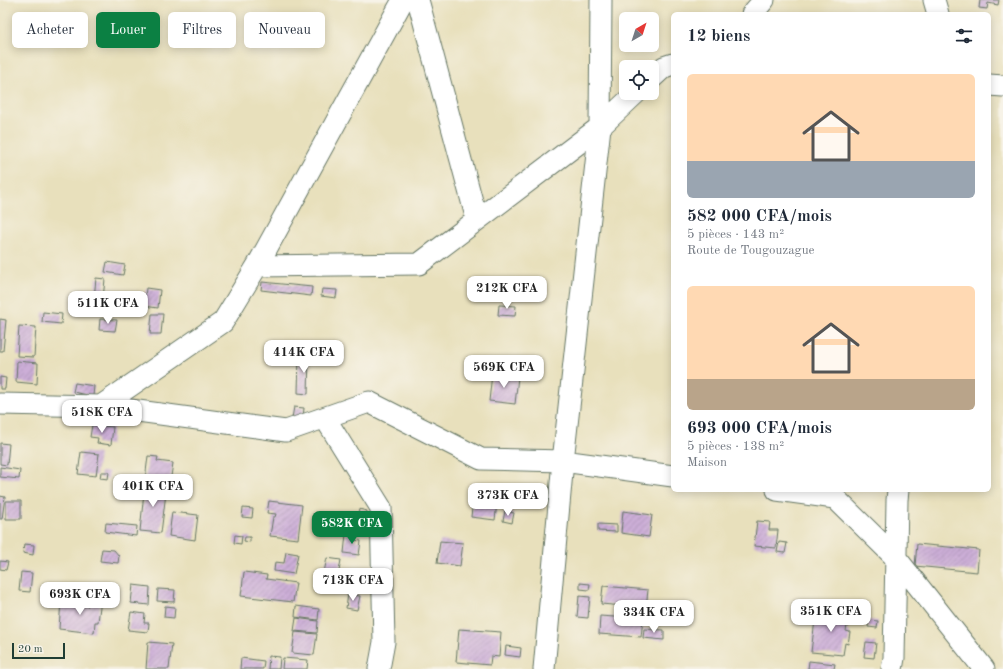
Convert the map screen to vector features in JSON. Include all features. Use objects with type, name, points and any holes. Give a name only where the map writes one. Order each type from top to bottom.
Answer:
[{"type":"street","points":[[101,406],[223,322],[257,266],[403,0]]},
{"type":"street","points":[[418,0],[478,220]]},
{"type":"street","points":[[544,669],[563,461],[600,127],[601,0]]},
{"type":"street","points":[[754,12],[764,0]]},
{"type":"street","points":[[934,0],[937,12]]},
{"type":"street","points":[[659,72],[664,67],[671,65]]},
{"type":"street","points":[[991,85],[1003,86]]},
{"type":"street","points":[[257,266],[419,264],[600,127],[629,100]]},
{"type":"street","points":[[0,404],[101,406],[286,431],[370,402],[481,459],[563,461],[671,476]]},
{"type":"street","points":[[325,418],[381,508],[384,642],[379,669]]},
{"type":"street","points":[[792,492],[835,498],[896,558],[984,669]]},
{"type":"street","points":[[892,669],[894,658],[898,492]]},
{"type":"building","points":[[980,0],[999,0],[998,5],[988,3],[987,9],[979,8]]},
{"type":"building","points":[[107,262],[125,265],[123,275],[105,272]]},
{"type":"building","points":[[96,278],[105,279],[103,299],[94,299]]},
{"type":"building","points":[[262,282],[312,287],[311,296],[261,290]]},
{"type":"building","points":[[146,288],[160,290],[158,308],[144,306]]},
{"type":"building","points":[[322,289],[337,290],[336,298],[321,296]]},
{"type":"building","points":[[103,300],[113,301],[113,309],[103,308]]},
{"type":"building","points":[[499,305],[516,306],[515,316],[498,315]]},
{"type":"building","points":[[43,312],[62,314],[61,324],[42,322]]},
{"type":"building","points":[[152,314],[163,314],[161,334],[150,334]]},
{"type":"building","points":[[0,319],[6,320],[3,351],[0,351]]},
{"type":"building","points":[[100,319],[117,320],[115,331],[99,330]]},
{"type":"building","points":[[19,326],[36,327],[34,357],[17,356]]},
{"type":"building","points":[[299,354],[309,354],[308,394],[298,393]]},
{"type":"building","points":[[17,361],[38,363],[37,384],[16,382]]},
{"type":"building","points":[[492,374],[518,377],[515,404],[489,401]]},
{"type":"building","points":[[0,377],[6,378],[5,389],[0,389]]},
{"type":"building","points":[[75,383],[94,386],[93,396],[73,392]]},
{"type":"building","points":[[294,407],[304,408],[303,418],[292,418]]},
{"type":"building","points":[[92,425],[113,427],[111,445],[97,443],[98,438],[90,437]]},
{"type":"building","points":[[0,443],[9,444],[7,465],[0,464]]},
{"type":"building","points":[[81,452],[99,454],[96,476],[78,474]]},
{"type":"building","points":[[148,456],[158,457],[157,461],[173,463],[170,483],[145,480]]},
{"type":"building","points":[[0,467],[20,470],[19,479],[0,477]]},
{"type":"building","points":[[101,472],[109,472],[108,479],[100,478]]},
{"type":"building","points":[[145,483],[167,485],[161,533],[140,531]]},
{"type":"building","points":[[474,491],[498,494],[495,520],[471,517]]},
{"type":"building","points":[[0,496],[5,497],[2,519],[0,519]]},
{"type":"building","points":[[6,501],[21,501],[21,519],[6,519]]},
{"type":"building","points":[[269,501],[302,505],[298,539],[270,536],[273,517],[275,517],[276,514],[267,513]]},
{"type":"building","points":[[243,508],[253,509],[252,518],[242,517]]},
{"type":"building","points":[[359,509],[367,511],[366,522],[357,520]]},
{"type":"building","points":[[505,511],[514,513],[512,523],[503,521]]},
{"type":"building","points":[[623,511],[652,515],[649,537],[621,533]]},
{"type":"building","points":[[172,512],[198,515],[195,540],[169,536]]},
{"type":"building","points":[[757,521],[770,522],[769,530],[778,530],[776,548],[754,546]]},
{"type":"building","points":[[106,523],[137,526],[136,536],[105,532]]},
{"type":"building","points":[[598,524],[617,525],[617,532],[598,531]]},
{"type":"building","points":[[346,534],[355,535],[354,540],[361,541],[359,555],[344,553]]},
{"type":"building","points":[[235,535],[242,536],[241,544],[234,543]]},
{"type":"building","points":[[245,537],[250,537],[250,542],[244,541]]},
{"type":"building","points":[[440,541],[463,543],[460,566],[437,563]]},
{"type":"building","points":[[779,542],[787,543],[785,553],[777,552]]},
{"type":"building","points":[[24,544],[34,545],[33,555],[23,553]]},
{"type":"building","points":[[917,544],[979,550],[977,572],[915,566]]},
{"type":"building","points":[[102,549],[114,550],[119,556],[118,563],[100,561]]},
{"type":"building","points":[[286,552],[298,554],[294,574],[274,571],[275,562],[284,563]]},
{"type":"building","points":[[327,558],[341,560],[339,571],[347,573],[345,582],[323,577]]},
{"type":"building","points":[[0,561],[8,562],[6,570],[0,569]]},
{"type":"building","points":[[21,572],[32,573],[30,592],[19,591]]},
{"type":"building","points":[[244,572],[267,575],[266,579],[296,583],[293,602],[241,596]]},
{"type":"building","points":[[580,583],[590,584],[589,590],[580,589]]},
{"type":"building","points":[[133,585],[150,587],[149,605],[131,603]]},
{"type":"building","points":[[603,586],[648,590],[646,608],[601,604]]},
{"type":"building","points":[[158,589],[175,590],[174,602],[157,601]]},
{"type":"building","points":[[348,594],[360,596],[357,610],[346,608]]},
{"type":"building","points":[[579,596],[590,597],[588,618],[577,617]]},
{"type":"building","points":[[88,598],[101,599],[98,622],[95,622],[94,633],[59,629],[61,600],[82,602],[81,606],[88,606]]},
{"type":"building","points":[[165,606],[175,607],[174,618],[164,617]]},
{"type":"building","points":[[296,606],[319,609],[318,620],[295,617]]},
{"type":"building","points":[[828,611],[850,613],[849,627],[847,626],[846,631],[850,632],[848,644],[845,643],[843,655],[811,652],[816,612],[828,613]]},
{"type":"building","points":[[131,612],[145,614],[144,623],[149,623],[148,632],[128,630]]},
{"type":"building","points":[[600,616],[643,619],[641,637],[599,634]]},
{"type":"building","points":[[296,618],[318,621],[317,633],[294,631]]},
{"type":"building","points":[[869,620],[878,621],[877,628],[868,627]]},
{"type":"building","points":[[459,629],[501,632],[499,657],[491,656],[490,665],[456,662]]},
{"type":"building","points":[[644,629],[664,630],[664,640],[643,638]]},
{"type":"building","points":[[295,632],[317,634],[314,655],[292,653]]},
{"type":"building","points":[[148,642],[172,644],[169,669],[146,669]]},
{"type":"building","points":[[866,642],[876,643],[874,658],[864,657]]},
{"type":"building","points":[[506,646],[521,648],[520,657],[505,655]]},
{"type":"building","points":[[269,656],[280,657],[279,669],[268,669]]},
{"type":"building","points":[[241,658],[264,661],[263,669],[240,669]]},
{"type":"building","points":[[283,658],[308,660],[307,669],[282,669]]},
{"type":"building","points":[[809,661],[835,664],[834,669],[808,669]]}]
